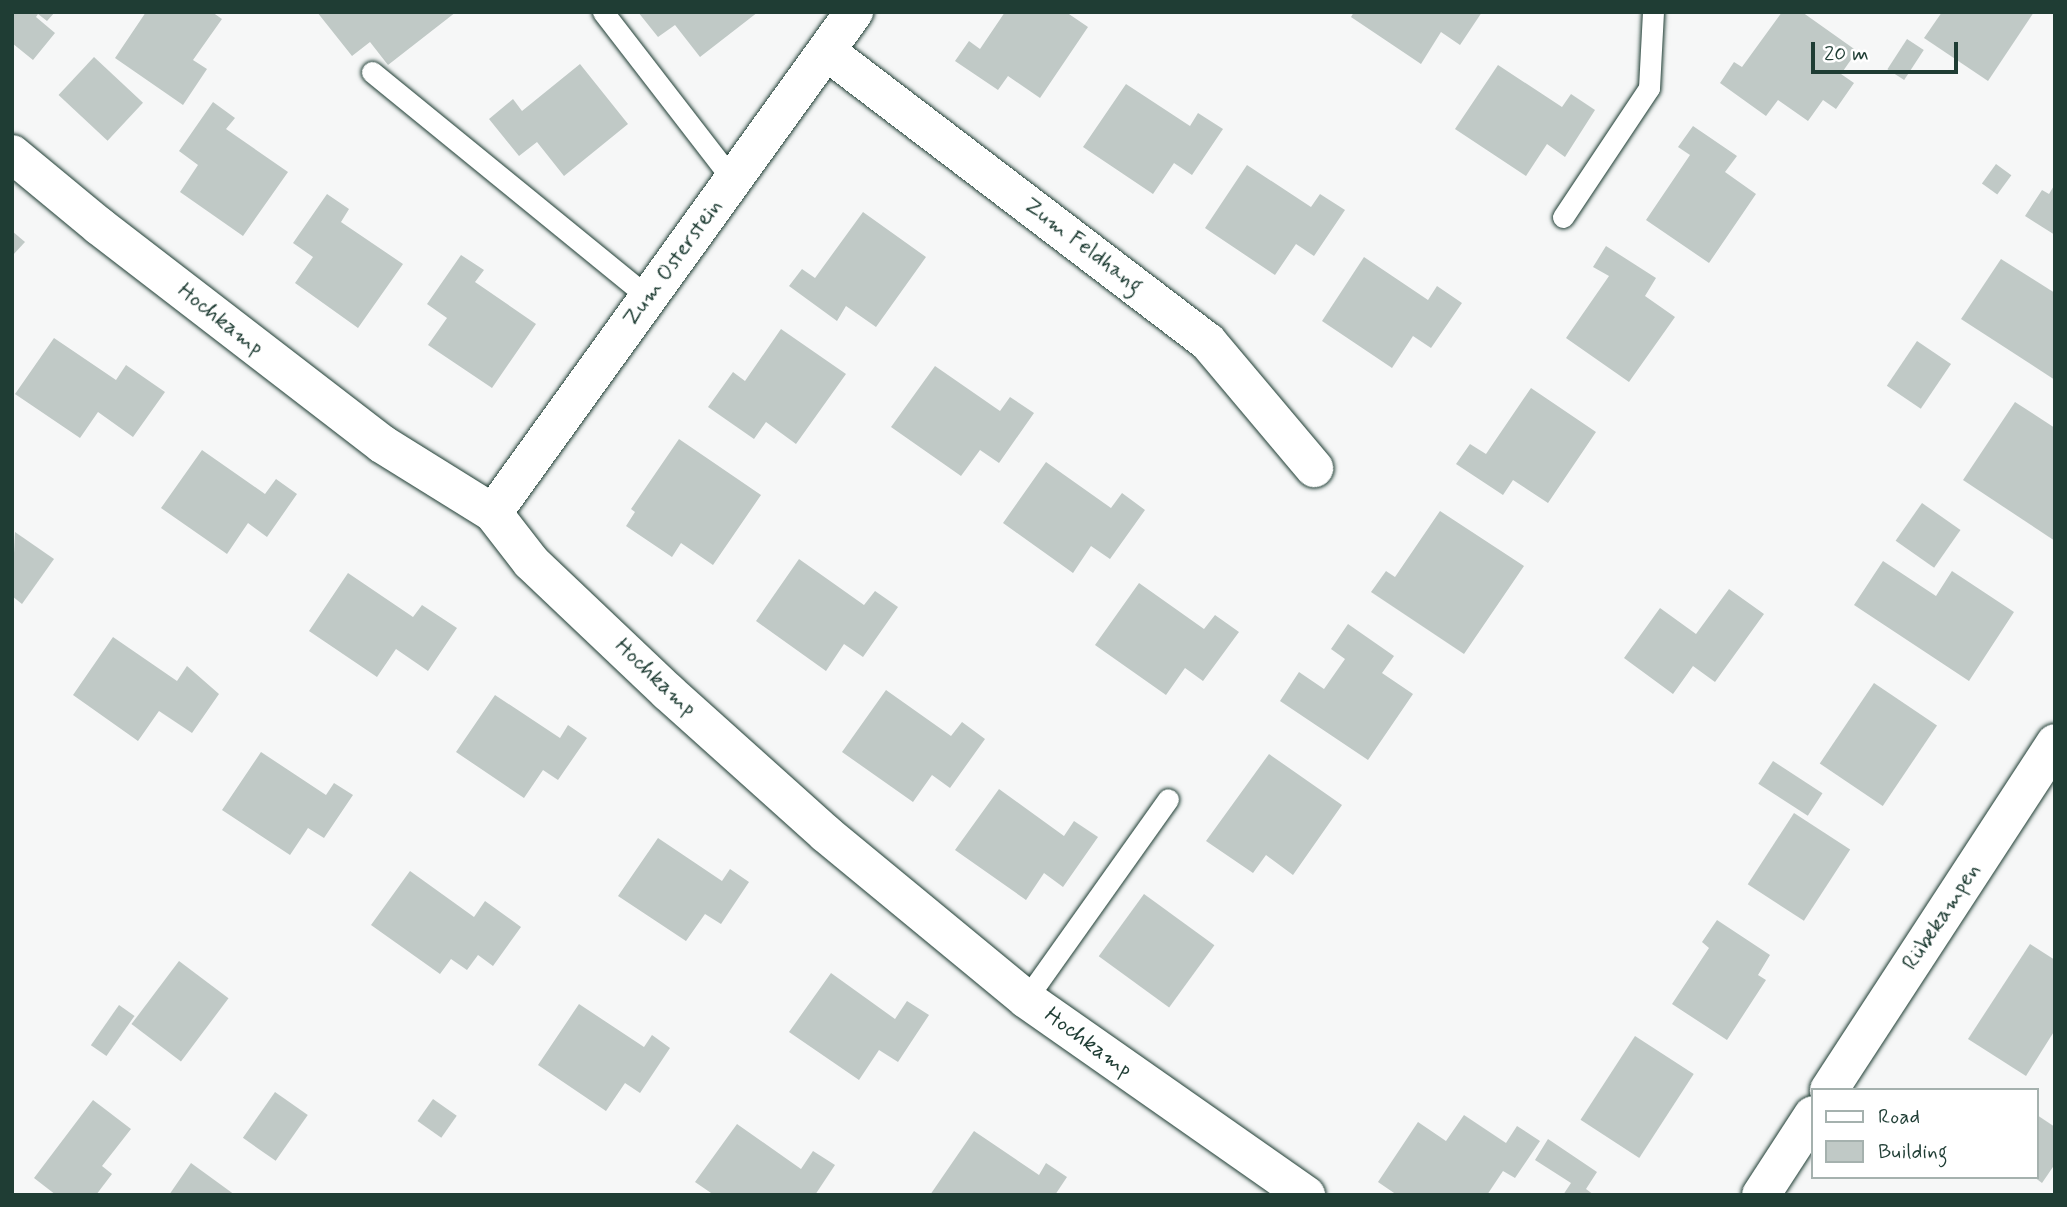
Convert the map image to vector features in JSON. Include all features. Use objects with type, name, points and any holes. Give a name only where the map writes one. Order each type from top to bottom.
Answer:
[{"type":"street","name":"Zum Osterstein","points":[[493,513],[733,180],[839,25]]},
{"type":"street","name":"Zum Feldhang","points":[[839,25],[1208,342],[1314,468]]},
{"type":"street","name":"Hochkamp","points":[[12,154],[99,226],[371,436],[493,513],[531,562],[668,692],[826,834],[1026,999],[1306,1195]]},
{"type":"street","name":"Rübekampen","points":[[1830,1088],[2055,743]]},
{"type":"street","points":[[1761,1195],[1812,1117]]},
{"type":"lane","points":[[603,12],[733,180]]},
{"type":"lane","points":[[1563,217],[1649,88],[1653,12]]},
{"type":"lane","points":[[372,72],[648,297]]},
{"type":"lane","points":[[1026,999],[1168,799]]},
{"type":"building","points":[[12,12],[55,12],[47,21],[38,14],[36,17],[55,33],[33,60],[12,43]]},
{"type":"building","points":[[146,12],[212,12],[222,19],[193,60],[207,69],[183,105],[115,58]]},
{"type":"building","points":[[317,12],[456,12],[388,65],[370,42],[352,56]]},
{"type":"building","points":[[638,12],[758,12],[700,57],[675,25],[658,37]]},
{"type":"building","points":[[1005,12],[1066,12],[1088,27],[1040,98],[1008,76],[998,90],[955,61],[969,41],[980,49]]},
{"type":"building","points":[[1354,12],[1482,12],[1460,45],[1441,32],[1421,64],[1351,17]]},
{"type":"building","points":[[1782,12],[1802,12],[1857,51],[1841,74],[1854,83],[1836,109],[1823,100],[1808,121],[1778,100],[1766,116],[1720,83],[1734,62],[1742,67]]},
{"type":"building","points":[[1942,12],[2034,12],[1988,81],[1924,38]]},
{"type":"building","points":[[1907,39],[1924,50],[1904,80],[1887,69]]},
{"type":"building","points":[[94,57],[143,103],[108,141],[59,95]]},
{"type":"building","points":[[580,64],[628,124],[564,176],[537,142],[519,156],[489,119],[513,99],[522,111]]},
{"type":"building","points":[[1498,65],[1562,107],[1571,94],[1595,110],[1565,157],[1547,144],[1526,176],[1455,129]]},
{"type":"building","points":[[1126,84],[1190,126],[1198,113],[1223,129],[1192,175],[1174,163],[1153,194],[1083,147]]},
{"type":"building","points":[[213,102],[235,118],[226,129],[288,172],[243,236],[180,192],[198,165],[179,151]]},
{"type":"building","points":[[1693,126],[1737,156],[1725,172],[1756,194],[1709,263],[1646,220],[1690,155],[1678,147]]},
{"type":"building","points":[[1996,164],[2011,175],[1997,195],[1982,183]]},
{"type":"building","points":[[1247,165],[1311,207],[1320,194],[1345,210],[1314,256],[1296,244],[1275,275],[1205,228]]},
{"type":"building","points":[[2055,184],[2055,235],[2025,216],[2042,190],[2049,194]]},
{"type":"building","points":[[327,194],[349,209],[341,222],[403,264],[358,328],[295,283],[313,257],[293,243]]},
{"type":"building","points":[[863,212],[926,257],[876,327],[846,306],[837,321],[789,286],[802,269],[815,278]]},
{"type":"building","points":[[12,231],[25,242],[12,256]]},
{"type":"building","points":[[1606,246],[1656,278],[1645,296],[1675,317],[1629,382],[1566,338],[1609,276],[1593,267]]},
{"type":"building","points":[[461,255],[484,270],[475,282],[536,324],[492,388],[428,345],[447,318],[427,304]]},
{"type":"building","points":[[1364,257],[1428,300],[1437,286],[1462,303],[1431,348],[1413,336],[1392,368],[1322,321]]},
{"type":"building","points":[[2001,259],[2055,293],[2055,380],[1961,319]]},
{"type":"building","points":[[781,329],[846,374],[796,444],[766,422],[754,439],[708,407],[733,372],[745,381]]},
{"type":"building","points":[[54,338],[116,380],[126,365],[165,392],[133,437],[98,412],[80,438],[15,394]]},
{"type":"building","points":[[1917,341],[1951,364],[1921,409],[1887,386]]},
{"type":"building","points":[[935,366],[1000,411],[1010,397],[1034,413],[999,463],[980,450],[961,476],[891,427]]},
{"type":"building","points":[[1531,388],[1596,432],[1548,503],[1513,480],[1503,495],[1456,464],[1470,444],[1486,454]]},
{"type":"building","points":[[2015,402],[2055,428],[2055,541],[1963,480]]},
{"type":"building","points":[[679,439],[761,495],[713,565],[681,543],[672,557],[626,526],[635,512],[631,509]]},
{"type":"building","points":[[202,450],[265,494],[276,479],[297,494],[267,537],[248,523],[227,554],[161,508]]},
{"type":"building","points":[[1046,462],[1111,508],[1122,493],[1145,510],[1110,559],[1091,546],[1073,573],[1003,523]]},
{"type":"building","points":[[1922,503],[1961,530],[1934,568],[1896,541]]},
{"type":"building","points":[[1440,511],[1524,566],[1464,654],[1371,592],[1386,571],[1395,577]]},
{"type":"building","points":[[15,532],[54,559],[22,604],[12,596]]},
{"type":"building","points":[[799,559],[864,605],[875,591],[898,607],[863,657],[844,644],[826,671],[756,621]]},
{"type":"building","points":[[1883,561],[1936,596],[1952,571],[2014,612],[1969,681],[1854,605]]},
{"type":"building","points":[[348,573],[413,617],[422,605],[457,628],[428,671],[396,649],[377,677],[309,631]]},
{"type":"building","points":[[1139,583],[1204,629],[1215,615],[1239,632],[1203,681],[1185,668],[1166,695],[1095,645]]},
{"type":"building","points":[[1729,589],[1764,614],[1715,682],[1693,666],[1673,694],[1624,658],[1660,608],[1696,634]]},
{"type":"building","points":[[1348,624],[1394,656],[1382,673],[1413,694],[1368,760],[1280,701],[1299,672],[1324,689],[1345,659],[1331,649]]},
{"type":"building","points":[[113,637],[177,681],[187,666],[219,694],[192,733],[159,711],[138,741],[73,695]]},
{"type":"building","points":[[1874,683],[1937,725],[1883,806],[1820,763]]},
{"type":"building","points":[[886,690],[951,736],[962,722],[985,739],[950,788],[932,775],[913,802],[842,752]]},
{"type":"building","points":[[495,695],[560,738],[568,725],[587,738],[558,780],[543,770],[524,798],[456,752]]},
{"type":"building","points":[[261,752],[326,795],[334,783],[353,795],[324,838],[308,828],[290,855],[222,810]]},
{"type":"building","points":[[1269,754],[1342,805],[1293,875],[1266,855],[1253,873],[1206,841]]},
{"type":"building","points":[[1773,761],[1822,793],[1808,816],[1758,784]]},
{"type":"building","points":[[999,789],[1064,836],[1074,821],[1098,837],[1063,887],[1044,873],[1026,900],[955,850]]},
{"type":"building","points":[[1794,813],[1850,849],[1804,921],[1748,884]]},
{"type":"building","points":[[658,838],[722,881],[730,869],[749,882],[721,924],[705,914],[686,941],[618,896]]},
{"type":"building","points":[[410,871],[474,917],[485,901],[521,927],[493,966],[478,955],[467,970],[451,959],[440,974],[371,925]]},
{"type":"building","points":[[1144,894],[1214,945],[1169,1007],[1099,956]]},
{"type":"building","points":[[1717,920],[1770,955],[1758,975],[1766,980],[1727,1040],[1672,1004],[1709,948],[1702,942]]},
{"type":"building","points":[[2030,944],[2055,960],[2055,1030],[2026,1076],[1968,1039]]},
{"type":"building","points":[[179,961],[229,998],[181,1061],[131,1024]]},
{"type":"building","points":[[831,973],[895,1019],[907,1001],[929,1015],[898,1062],[879,1050],[859,1080],[789,1032]]},
{"type":"building","points":[[579,1004],[644,1047],[652,1035],[670,1048],[640,1093],[625,1083],[606,1111],[538,1065]]},
{"type":"building","points":[[119,1005],[135,1016],[106,1056],[91,1045]]},
{"type":"building","points":[[1635,1036],[1694,1074],[1639,1158],[1581,1120]]},
{"type":"building","points":[[275,1092],[308,1115],[276,1161],[243,1138]]},
{"type":"building","points":[[433,1099],[457,1116],[441,1138],[418,1121]]},
{"type":"building","points":[[93,1100],[131,1129],[102,1166],[112,1174],[96,1195],[56,1195],[34,1178]]},
{"type":"building","points":[[1464,1115],[1506,1143],[1517,1126],[1540,1141],[1515,1178],[1503,1171],[1487,1195],[1397,1195],[1378,1182],[1418,1122],[1446,1141]]},
{"type":"building","points":[[2039,1116],[2055,1127],[2055,1164],[2042,1183],[2037,1179],[2039,1179]]},
{"type":"building","points":[[737,1124],[801,1169],[813,1151],[835,1165],[815,1195],[714,1195],[695,1182]]},
{"type":"building","points":[[974,1131],[1039,1175],[1046,1163],[1067,1177],[1055,1195],[930,1195]]},
{"type":"building","points":[[1548,1139],[1597,1172],[1586,1189],[1594,1195],[1563,1195],[1571,1183],[1535,1160]]},
{"type":"building","points":[[191,1163],[235,1195],[169,1195]]}]
